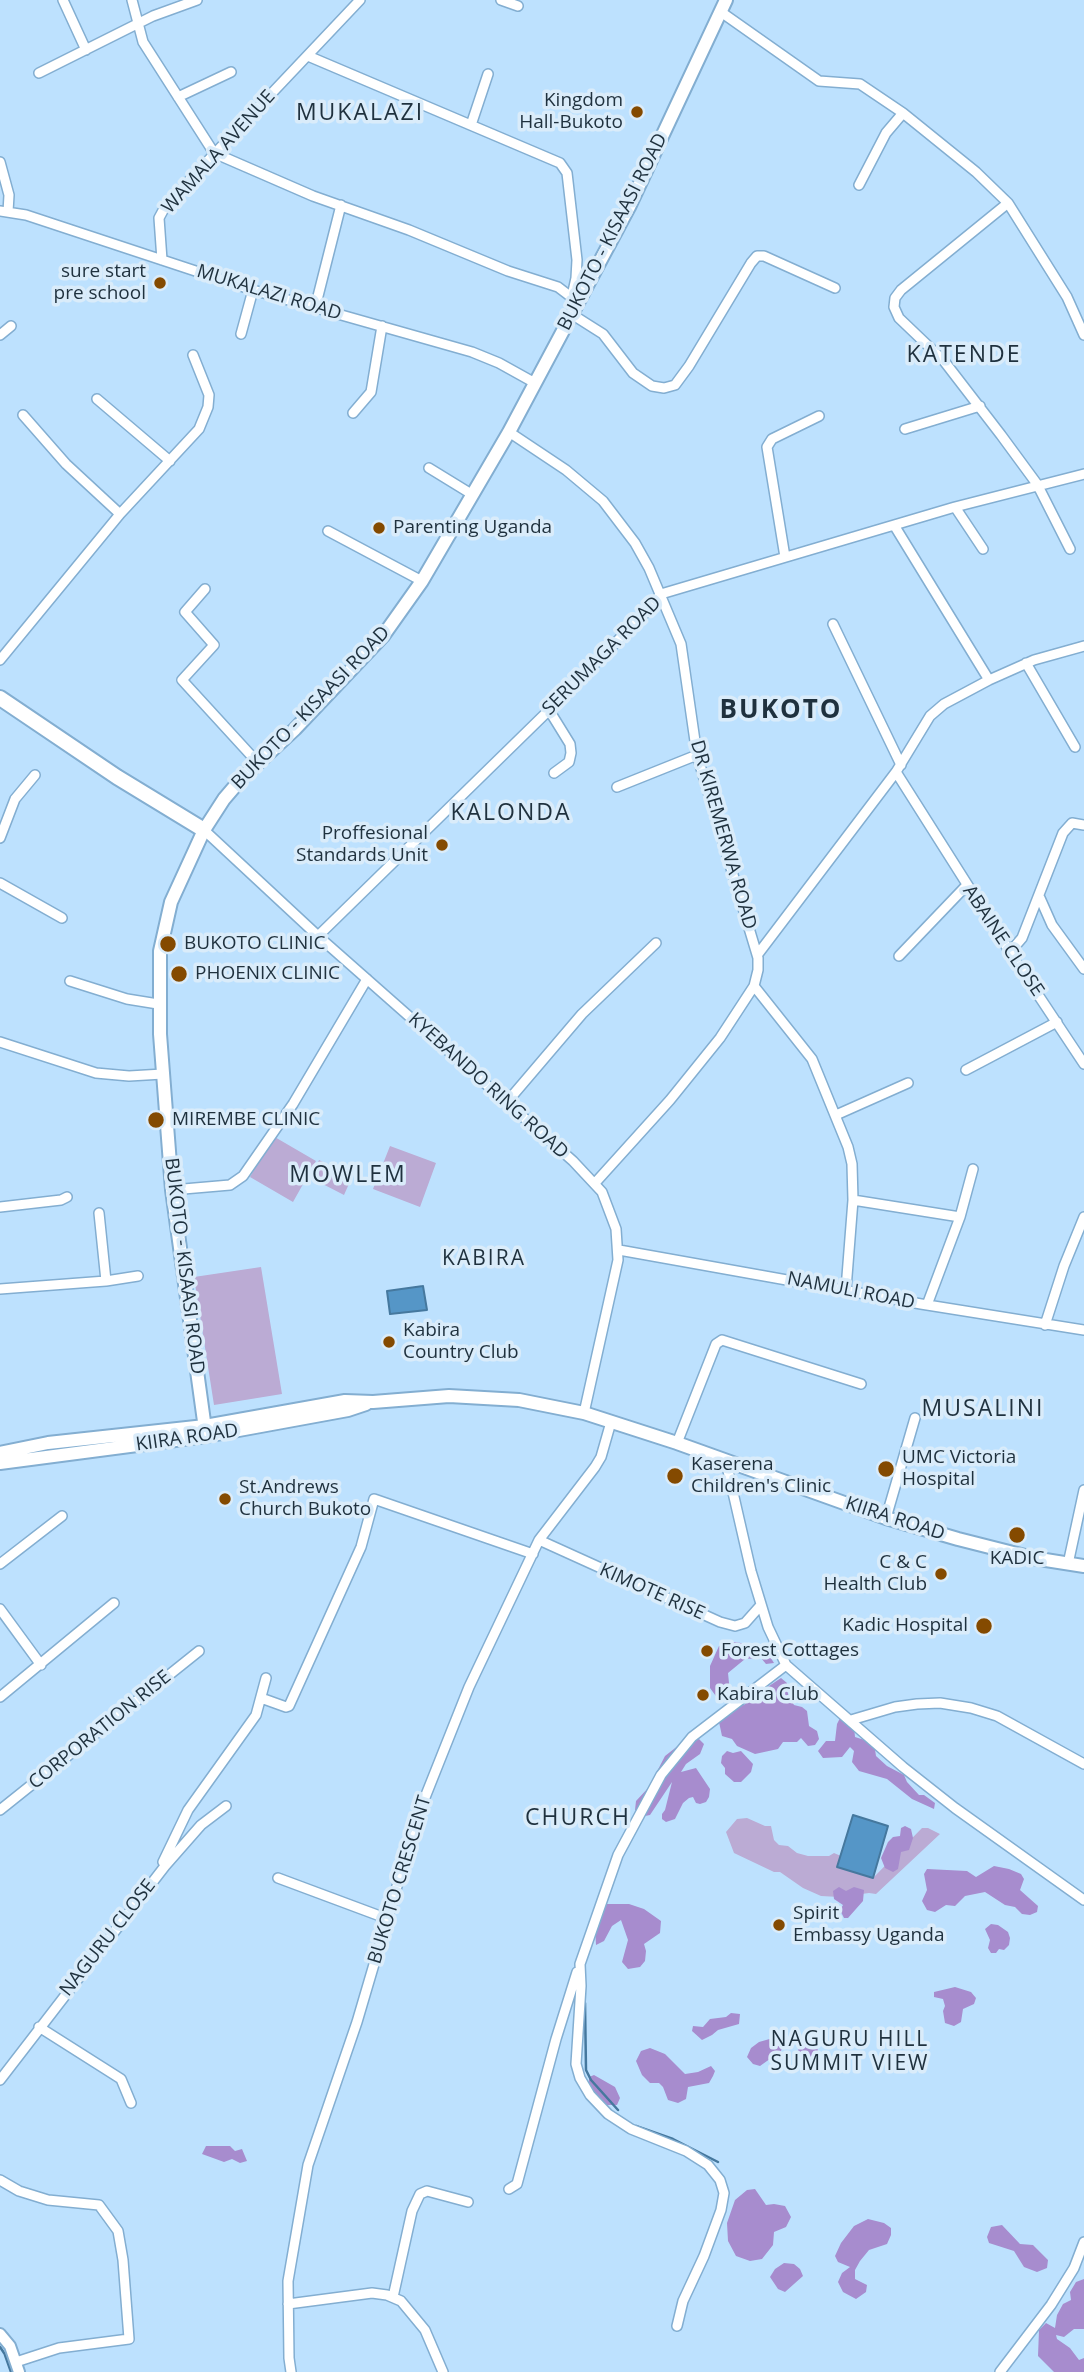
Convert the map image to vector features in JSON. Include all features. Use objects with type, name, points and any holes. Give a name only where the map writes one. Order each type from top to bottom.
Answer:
[{"type":"main road","name":"BUKOTO - KISAASI ROAD","points":[[205,1431],[172,1190],[163,1074],[158,1004],[160,951],[166,918],[204,830],[224,799],[380,640],[422,581],[509,432],[574,305],[629,207],[723,6]]},
{"type":"main road","points":[[0,698],[117,777],[204,830]]},
{"type":"main road","name":"KIIRA ROAD","points":[[0,1463],[205,1431],[345,1401],[480,1396],[556,1406],[590,1415],[674,1442],[886,1518],[992,1549],[1084,1566]]},
{"type":"main road","name":"KIIRA ROAD","points":[[0,1453],[48,1443],[205,1431]]},
{"type":"street","points":[[63,0],[86,50]]},
{"type":"street","points":[[132,0],[143,42],[215,153],[278,182],[409,230],[508,271],[545,282],[574,305],[603,334],[626,366],[652,386],[664,388],[675,385],[758,256],[764,256],[835,288]]},
{"type":"street","points":[[39,73],[160,13],[197,0]]},
{"type":"street","name":"WAMALA AVENUE","points":[[162,260],[159,224],[162,211],[360,0]]},
{"type":"street","points":[[501,0],[518,6]]},
{"type":"street","name":"BUKOTO - KISAASI ROAD","points":[[723,6],[819,81],[860,84],[903,113],[976,172],[1008,203],[1067,297],[1084,335]]},
{"type":"street","points":[[308,56],[554,159],[566,173],[577,260],[574,305]]},
{"type":"street","points":[[178,97],[231,72]]},
{"type":"street","points":[[471,125],[488,74]]},
{"type":"street","points":[[859,185],[886,133],[903,113]]},
{"type":"street","points":[[0,162],[9,195],[4,212]]},
{"type":"street","points":[[1008,203],[901,290],[894,303],[900,318],[944,361],[1037,484],[1070,549]]},
{"type":"street","points":[[315,308],[341,205]]},
{"type":"street","name":"MUKALAZI ROAD","points":[[4,212],[57,225],[253,290],[472,352],[535,383]]},
{"type":"street","points":[[241,334],[253,290]]},
{"type":"street","points":[[0,335],[11,326]]},
{"type":"street","points":[[353,413],[371,392],[382,326]]},
{"type":"street","points":[[0,660],[120,514],[199,429],[208,407],[209,396],[193,355]]},
{"type":"street","points":[[97,399],[170,461]]},
{"type":"street","points":[[905,429],[980,406]]},
{"type":"street","points":[[23,415],[66,464],[120,514]]},
{"type":"street","points":[[785,557],[767,447],[772,439],[820,416]]},
{"type":"street","name":"DR KIREMERWA ROAD","points":[[509,432],[566,470],[603,501],[635,543],[661,594],[682,650],[697,754],[758,954]]},
{"type":"street","points":[[429,468],[473,495]]},
{"type":"street","name":"SERUMAGA ROAD","points":[[318,936],[549,710],[649,610],[661,594],[1037,484],[1084,474]]},
{"type":"street","points":[[955,508],[983,549]]},
{"type":"street","points":[[894,525],[989,680]]},
{"type":"street","points":[[328,531],[422,581]]},
{"type":"street","points":[[205,589],[185,612],[214,645],[182,680],[258,763]]},
{"type":"street","points":[[834,624],[899,769],[1010,952],[1023,938],[1063,833],[1072,823],[1084,825]]},
{"type":"street","points":[[595,1183],[694,1072],[730,1023],[754,986],[758,971],[758,954],[899,769],[921,729],[935,712],[989,680],[1026,663],[1084,646]]},
{"type":"street","points":[[1026,663],[1075,747]]},
{"type":"street","points":[[549,710],[569,744],[571,753],[569,762],[554,773]]},
{"type":"street","points":[[617,787],[697,754]]},
{"type":"street","name":"ABAINE CLOSE","points":[[899,769],[966,886],[1084,1065]]},
{"type":"street","points":[[0,838],[15,799],[35,775]]},
{"type":"street","name":"KYEBANDO RING ROAD","points":[[204,830],[318,936],[507,1102],[602,1192],[613,1222],[618,1260],[590,1415]]},
{"type":"street","points":[[0,883],[62,918]]},
{"type":"street","points":[[899,956],[966,886]]},
{"type":"street","points":[[1040,898],[1052,925],[1084,969]]},
{"type":"street","points":[[507,1102],[582,1014],[656,943]]},
{"type":"street","points":[[172,1190],[230,1185],[243,1176],[293,1104],[367,979]]},
{"type":"street","points":[[70,981],[127,999],[158,1004]]},
{"type":"street","points":[[754,986],[812,1059],[850,1156],[853,1200],[846,1289]]},
{"type":"street","points":[[966,1069],[1057,1022]]},
{"type":"street","points":[[0,1042],[96,1073],[129,1076],[163,1074]]},
{"type":"street","points":[[836,1115],[908,1083]]},
{"type":"street","points":[[927,1305],[960,1217],[973,1169]]},
{"type":"street","points":[[0,1207],[67,1197]]},
{"type":"street","points":[[853,1200],[960,1217]]},
{"type":"street","points":[[99,1213],[106,1281]]},
{"type":"street","points":[[1045,1325],[1084,1217]]},
{"type":"street","name":"NAMULI ROAD","points":[[618,1250],[1084,1331]]},
{"type":"street","points":[[0,1289],[138,1276]]},
{"type":"street","points":[[674,1442],[716,1344],[722,1340],[861,1384]]},
{"type":"street","points":[[886,1518],[915,1418]]},
{"type":"street","name":"BUKOTO CRESCENT","points":[[291,2372],[288,2281],[308,2165],[345,2059],[418,1815],[469,1687],[539,1540],[601,1457],[611,1422]]},
{"type":"street","points":[[726,1462],[744,1546],[761,1605],[768,1628],[786,1665],[958,1811],[1084,1900]]},
{"type":"street","points":[[1068,1564],[1084,1490]]},
{"type":"street","points":[[261,1698],[289,1706],[361,1547],[374,1499],[533,1554]]},
{"type":"street","points":[[0,1564],[62,1516]]},
{"type":"street","name":"KIMOTE RISE","points":[[539,1540],[720,1622],[735,1626],[745,1623],[761,1605]]},
{"type":"street","points":[[0,1696],[114,1603]]},
{"type":"street","points":[[0,1609],[41,1665]]},
{"type":"street","name":"CORPORATION RISE","points":[[0,1810],[199,1651]]},
{"type":"street","points":[[509,2189],[517,2185],[556,2039],[618,1855],[661,1775],[692,1737],[786,1665]]},
{"type":"street","points":[[156,1877],[188,1810],[256,1715],[266,1678]]},
{"type":"street","points":[[851,1720],[895,1707],[918,1704],[940,1703],[971,1708],[997,1716],[1084,1764]]},
{"type":"street","name":"NAGURU CLOSE","points":[[0,2080],[38,2027],[156,1877],[201,1825],[226,1805]]},
{"type":"street","points":[[278,1878],[388,1919]]},
{"type":"street","points":[[580,1964],[576,2064],[580,2078],[590,2095],[608,2114],[631,2129],[686,2151],[708,2165],[720,2180],[724,2193],[721,2210],[683,2301],[677,2326]]},
{"type":"street","points":[[38,2027],[121,2079],[131,2103]]},
{"type":"street","points":[[0,2180],[19,2191],[48,2200],[99,2205],[118,2231],[124,2260],[129,2339],[59,2348],[18,2367],[10,2346],[0,2334]]},
{"type":"street","points":[[393,2297],[412,2211],[420,2194],[427,2191],[468,2203]]},
{"type":"street","points":[[999,2372],[1051,2305],[1074,2268],[1084,2242]]},
{"type":"street","points":[[288,2304],[372,2293],[393,2297],[401,2301],[425,2330],[443,2372]]},
{"type":"shaded area","points":[[273,1136],[316,1161],[293,1202],[250,1177]]},
{"type":"shaded area","points":[[390,1146],[436,1163],[420,1207],[373,1189]]},
{"type":"shaded area","points":[[319,1160],[352,1177],[344,1195],[311,1178]]},
{"type":"shaded area","points":[[261,1267],[282,1394],[214,1405],[194,1277]]},
{"type":"shaded area","points":[[735,1642],[764,1647],[774,1663],[766,1664],[761,1658],[745,1659],[728,1673],[728,1701],[718,1699],[710,1688],[710,1666],[719,1646]]},
{"type":"shaded area","points":[[781,1678],[787,1683],[788,1694],[794,1705],[807,1711],[809,1726],[817,1731],[819,1739],[815,1745],[808,1746],[801,1738],[797,1742],[783,1742],[778,1749],[755,1754],[737,1746],[732,1739],[722,1736],[719,1722],[728,1706],[744,1705]]},
{"type":"shaded area","points":[[841,1716],[854,1726],[855,1737],[874,1743],[876,1756],[904,1775],[919,1795],[924,1795],[935,1803],[934,1809],[912,1799],[887,1779],[859,1771],[852,1762],[854,1751],[850,1747],[842,1757],[823,1758],[818,1751],[826,1741],[835,1741]]},
{"type":"shaded area","points":[[699,1739],[704,1744],[700,1754],[686,1764],[681,1772],[696,1768],[710,1789],[706,1802],[700,1804],[696,1803],[693,1797],[689,1798],[683,1803],[675,1819],[666,1822],[662,1819],[662,1814],[672,1782],[650,1815],[645,1816],[635,1810],[636,1801],[649,1787],[665,1756],[679,1745]]},
{"type":"shaded area","points":[[727,1751],[741,1751],[753,1764],[751,1772],[741,1782],[734,1782],[725,1774],[721,1763],[722,1756]]},
{"type":"shaded area","points":[[747,1818],[771,1826],[774,1840],[779,1845],[788,1846],[797,1853],[808,1856],[829,1856],[834,1853],[841,1856],[838,1866],[873,1878],[922,1828],[940,1834],[876,1894],[821,1896],[803,1888],[780,1872],[774,1872],[734,1853],[726,1832],[737,1819]]},
{"type":"shaded area","points":[[905,1826],[911,1829],[913,1838],[909,1850],[901,1852],[898,1869],[893,1872],[885,1868],[881,1858],[888,1842],[893,1837],[900,1836],[901,1828]]},
{"type":"shaded area","points":[[994,1866],[1021,1874],[1024,1879],[1020,1890],[1038,1906],[1037,1912],[1022,1914],[1015,1907],[1005,1905],[985,1892],[965,1896],[955,1906],[946,1905],[935,1912],[927,1910],[922,1901],[927,1890],[924,1874],[927,1869],[967,1871],[976,1877]]},
{"type":"shaded area","points":[[839,1887],[846,1891],[854,1887],[864,1890],[863,1901],[848,1918],[844,1918],[840,1910],[843,1905],[834,1899],[833,1891]]},
{"type":"shaded area","points":[[607,1904],[629,1904],[644,1909],[661,1921],[660,1933],[644,1944],[645,1961],[640,1967],[628,1969],[622,1962],[628,1940],[621,1920],[612,1926],[604,1941],[596,1945],[595,1927]]},
{"type":"shaded area","points":[[991,1924],[1008,1932],[1010,1938],[1009,1945],[996,1953],[991,1953],[988,1948],[990,1940],[985,1929]]},
{"type":"shaded area","points":[[955,1987],[971,1992],[976,1998],[974,2004],[963,2009],[961,2022],[954,2026],[945,2023],[943,1999],[934,1997],[934,1992]]},
{"type":"shaded area","points":[[731,2013],[740,2014],[739,2024],[718,2030],[702,2040],[692,2031],[693,2026],[703,2027],[710,2019],[726,2017]]},
{"type":"shaded area","points":[[810,2032],[816,2038],[818,2052],[814,2065],[808,2071],[799,2066],[797,2056],[801,2037]]},
{"type":"shaded area","points":[[780,2036],[784,2042],[781,2051],[760,2066],[753,2064],[747,2057],[751,2048],[759,2042]]},
{"type":"shaded area","points":[[650,2048],[665,2054],[685,2074],[711,2066],[715,2071],[709,2083],[688,2087],[686,2099],[678,2103],[668,2100],[663,2087],[659,2083],[650,2083],[642,2075],[636,2061],[641,2051]]},
{"type":"shaded area","points":[[594,2075],[615,2087],[620,2098],[617,2105],[606,2105],[597,2096],[589,2085],[589,2077]]},
{"type":"shaded area","points":[[206,2146],[230,2146],[235,2151],[242,2149],[247,2161],[240,2163],[232,2159],[224,2162],[202,2154]]},
{"type":"shaded area","points":[[755,2189],[766,2205],[785,2206],[791,2217],[786,2227],[774,2232],[773,2245],[762,2259],[750,2261],[736,2256],[728,2241],[727,2223],[735,2200],[747,2190]]},
{"type":"shaded area","points":[[868,2219],[884,2223],[891,2228],[891,2235],[887,2244],[869,2250],[855,2270],[855,2279],[867,2285],[866,2292],[856,2299],[843,2292],[838,2282],[842,2273],[850,2267],[838,2262],[835,2256],[854,2226]]},
{"type":"shaded area","points":[[1002,2225],[1020,2244],[1033,2245],[1048,2260],[1047,2268],[1037,2272],[1024,2267],[1014,2251],[989,2243],[987,2237],[991,2227]]},
{"type":"shaded area","points":[[784,2263],[794,2264],[803,2276],[785,2292],[778,2289],[770,2277],[775,2269]]},
{"type":"shaded area","points":[[1084,2279],[1084,2329],[1074,2329],[1064,2337],[1056,2335],[1079,2360],[1084,2358],[1084,2372],[1054,2372],[1038,2356],[1039,2330],[1046,2323],[1055,2328],[1057,2315],[1063,2304],[1071,2300],[1070,2292],[1076,2282]]},
{"type":"water","points":[[423,1286],[427,1310],[390,1314],[387,1291]]},
{"type":"water","points":[[853,1815],[888,1826],[873,1878],[837,1867]]},
{"type":"waterway","points":[[585,2003],[586,2070],[591,2080],[618,2110]]},
{"type":"waterway","points":[[636,2126],[673,2139],[718,2162]]},
{"type":"waterway","points":[[0,2347],[6,2356]]},
{"type":"waterway","points":[[5,2355],[11,2372]]},
{"type":"place","name":"Kingdom Hall-Bukoto","points":[[637,112]]},
{"type":"place","name":"sure start pre school","points":[[160,283]]},
{"type":"place","name":"Parenting Uganda","points":[[379,528]]},
{"type":"place","name":"Proffesional Standards Unit","points":[[442,845]]},
{"type":"place","name":"BUKOTO CLINIC","points":[[168,944]]},
{"type":"place","name":"PHOENIX CLINIC","points":[[179,974]]},
{"type":"place","name":"MIREMBE CLINIC","points":[[156,1120]]},
{"type":"place","name":"Kabira Country Club","points":[[389,1342]]},
{"type":"place","name":"UMC Victoria Hospital","points":[[886,1469]]},
{"type":"place","name":"Kaserena Children's Clinic","points":[[675,1476]]},
{"type":"place","name":"St.Andrews Church Bukoto","points":[[225,1499]]},
{"type":"place","name":"KADIC","points":[[1017,1535]]},
{"type":"place","name":"C & C Health Club","points":[[941,1574]]},
{"type":"place","name":"Kadic Hospital","points":[[984,1626]]},
{"type":"place","name":"Forest Cottages","points":[[707,1651]]},
{"type":"place","name":"Kabira Club","points":[[703,1695]]},
{"type":"place","name":"Spirit Embassy Uganda","points":[[779,1925]]},
{"type":"district","name":"MUKALAZI","points":[[360,113]]},
{"type":"district","name":"KATENDE","points":[[964,355]]},
{"type":"district","name":"BUKOTO","points":[[781,711]]},
{"type":"district","name":"KALONDA","points":[[511,813]]},
{"type":"district","name":"MOWLEM","points":[[348,1175]]},
{"type":"district","name":"KABIRA","points":[[484,1259]]},
{"type":"district","name":"MUSALINI","points":[[983,1409]]},
{"type":"district","name":"CHURCH","points":[[578,1818]]},
{"type":"district","name":"NAGURU HILL SUMMIT VIEW","points":[[850,2052]]}]
